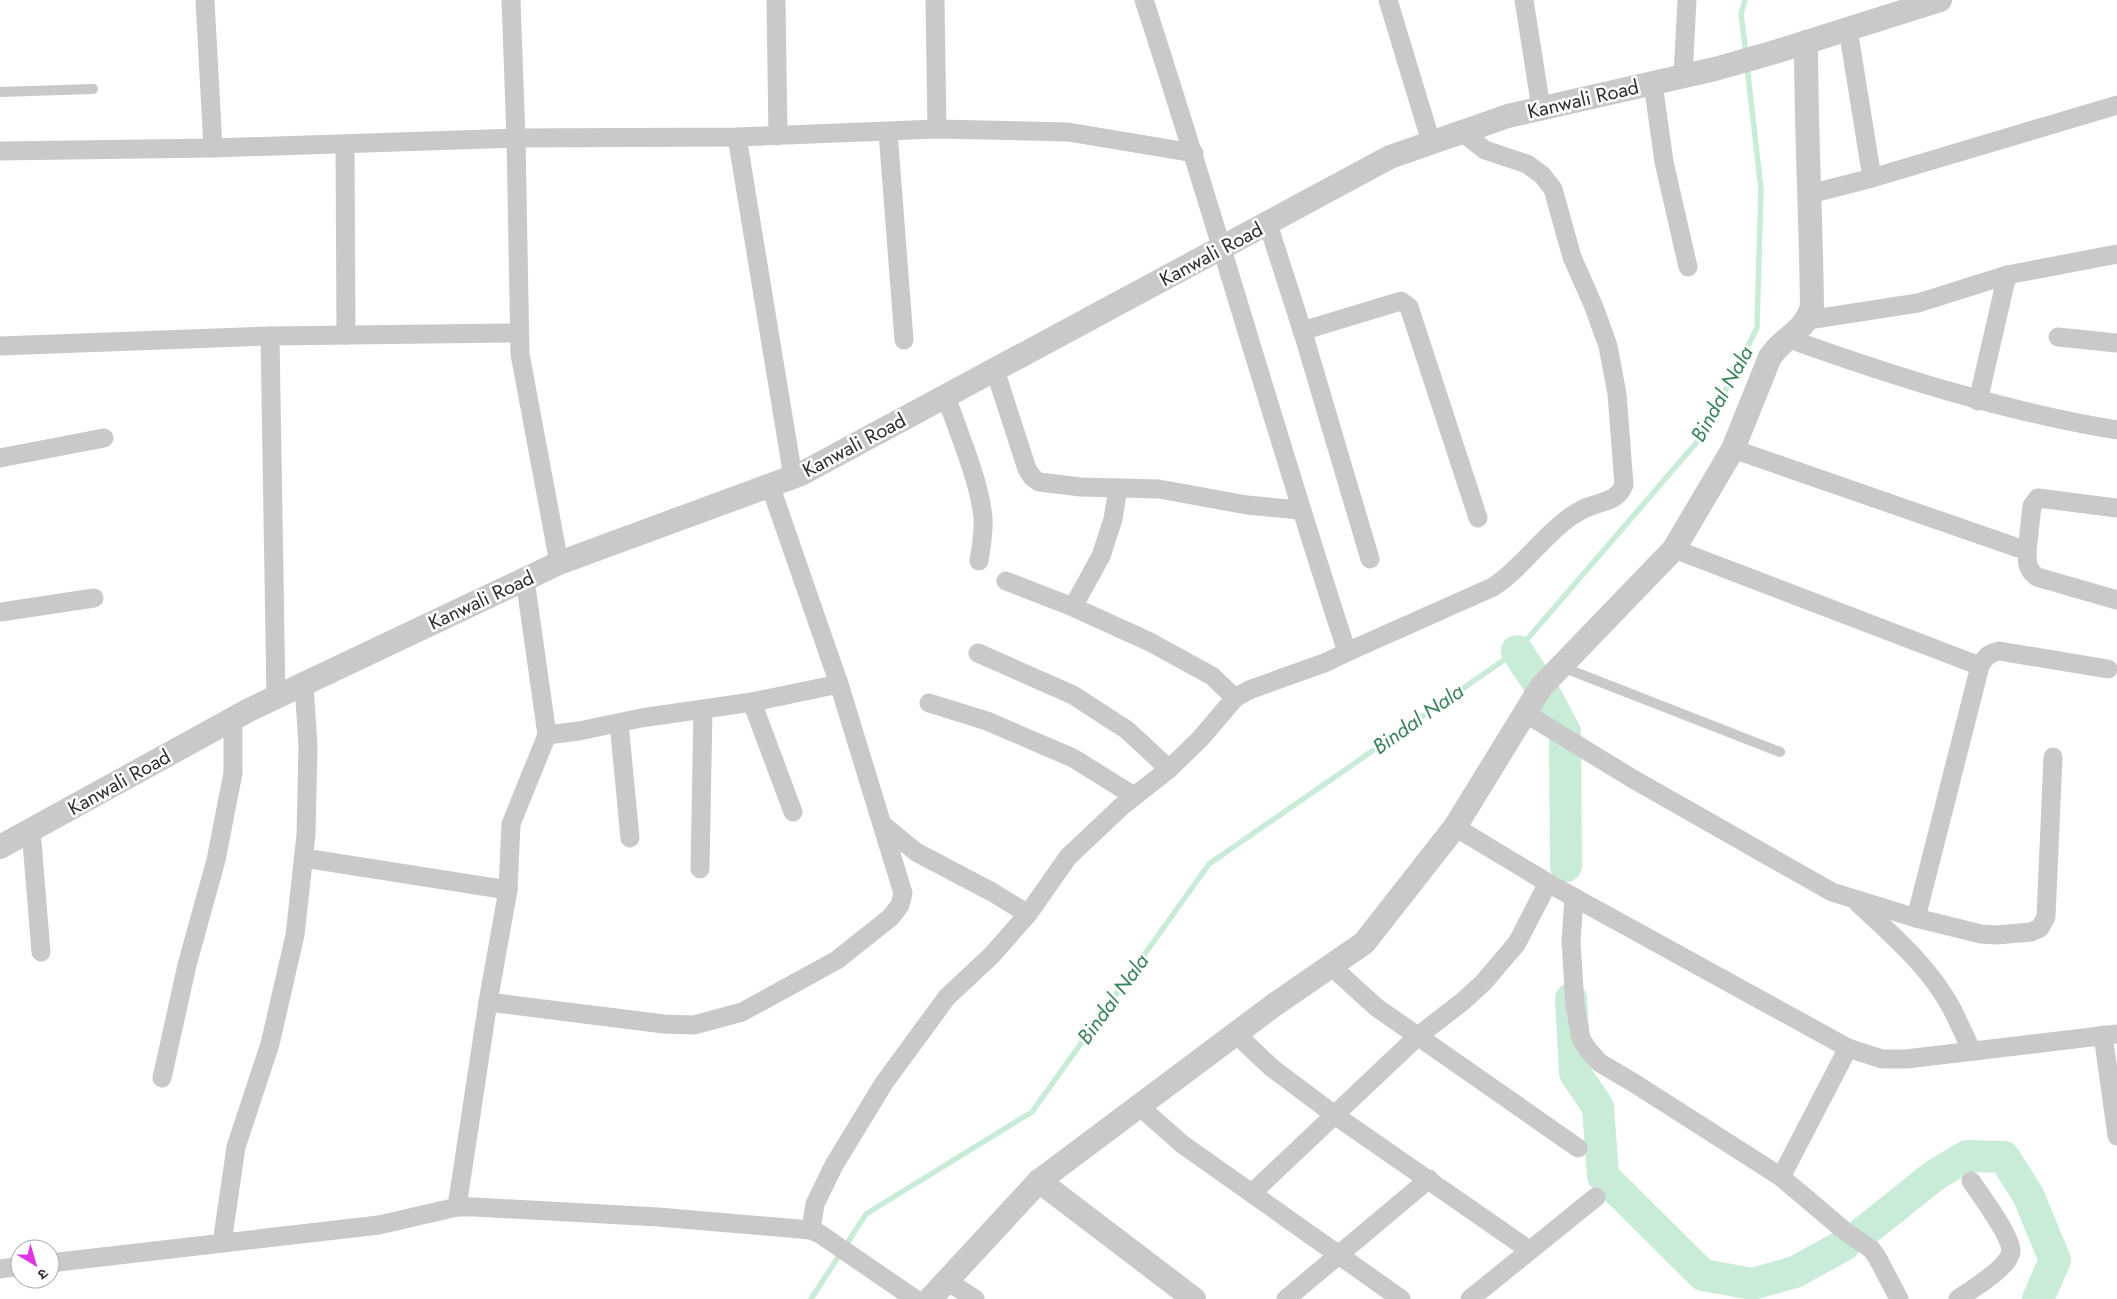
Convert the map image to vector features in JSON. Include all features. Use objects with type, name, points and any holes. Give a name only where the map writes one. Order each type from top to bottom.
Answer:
[{"type":"street","points":[[205,0],[213,148]]},
{"type":"street","points":[[511,0],[520,354],[559,563]]},
{"type":"street","points":[[776,0],[778,136]]},
{"type":"street","points":[[935,0],[937,129]]},
{"type":"street","points":[[1144,0],[1194,153],[1300,510],[1346,652]]},
{"type":"street","points":[[1388,0],[1431,142]]},
{"type":"street","points":[[1524,0],[1541,108]]},
{"type":"street","points":[[1683,76],[1687,0]]},
{"type":"street","points":[[930,1299],[1039,1181],[1236,1034],[1369,938],[1455,827],[1541,687],[1674,549],[1733,449],[1770,357],[1778,344],[1808,320],[1812,307],[1810,194],[1806,145],[1806,42],[1940,0]]},
{"type":"street","points":[[1848,29],[1872,178]]},
{"type":"street","name":"Kanwali Road","points":[[0,847],[276,697],[559,563],[793,477],[1390,157],[1508,116],[1715,69],[1806,42]]},
{"type":"street","points":[[1653,83],[1664,162],[1688,267]]},
{"type":"street","points":[[1810,194],[1872,178],[2117,106]]},
{"type":"street","points":[[0,151],[213,148],[516,138],[737,137],[937,129],[1068,132],[1194,153]]},
{"type":"street","points":[[888,132],[904,340]]},
{"type":"street","points":[[816,1232],[815,1204],[834,1165],[884,1083],[947,997],[991,956],[1028,914],[1068,857],[1134,796],[1169,769],[1200,739],[1234,698],[1249,690],[1327,662],[1492,587],[1506,578],[1570,518],[1588,507],[1614,499],[1621,494],[1624,485],[1617,394],[1608,346],[1572,256],[1553,189],[1542,175],[1527,164],[1485,150],[1462,132]]},
{"type":"street","points":[[737,137],[793,477]]},
{"type":"street","points":[[345,144],[346,335]]},
{"type":"street","points":[[1268,224],[1370,559]]},
{"type":"street","points":[[1808,320],[1918,303],[2007,276],[2117,254]]},
{"type":"street","points":[[1978,401],[2007,276]]},
{"type":"street","points":[[1302,331],[1401,301],[1405,303],[1408,307],[1478,518]]},
{"type":"street","points":[[0,346],[270,336],[519,333]]},
{"type":"street","points":[[270,336],[276,697]]},
{"type":"street","points":[[2058,337],[2117,343]]},
{"type":"street","points":[[1787,338],[1870,368],[1978,401],[2057,420],[2117,430]]},
{"type":"street","points":[[995,370],[1027,469],[1032,477],[1039,482],[1081,487],[1159,489],[1247,505],[1300,510]]},
{"type":"street","points":[[946,396],[982,507],[983,532],[980,561]]},
{"type":"street","points":[[0,458],[104,438]]},
{"type":"street","points":[[1733,449],[2027,551]]},
{"type":"street","points":[[488,1002],[694,1025],[742,1012],[837,960],[891,918],[900,905],[902,893],[839,684],[770,485]]},
{"type":"street","points":[[1073,607],[1101,556],[1113,519],[1118,488]]},
{"type":"street","points":[[2117,508],[2038,498],[2032,506],[2027,551],[2028,566],[2031,573],[2036,577],[2117,600]]},
{"type":"street","points":[[1674,549],[1980,666]]},
{"type":"street","points":[[457,1207],[488,1002],[508,890],[511,824],[547,735],[525,579]]},
{"type":"street","points":[[1006,581],[1073,607],[1150,642],[1212,676],[1234,698]]},
{"type":"street","points":[[0,612],[94,598]]},
{"type":"street","points":[[1916,918],[1980,666],[1985,657],[1992,652],[1999,651],[2108,669]]},
{"type":"street","points":[[978,653],[1073,695],[1127,730],[1169,769]]},
{"type":"street","points":[[222,1243],[236,1147],[270,1044],[295,934],[306,834],[308,746],[304,684]]},
{"type":"street","points":[[547,735],[752,702],[839,684]]},
{"type":"street","points":[[752,702],[792,812]]},
{"type":"street","points":[[929,703],[987,721],[1073,758],[1134,796]]},
{"type":"street","points":[[700,869],[703,709]]},
{"type":"street","points":[[1525,713],[1633,779],[1832,892],[1916,918],[1981,934],[1997,935],[2031,932],[2040,928],[2046,917],[2052,757]]},
{"type":"street","points":[[162,1078],[187,965],[216,860],[233,773],[233,719]]},
{"type":"street","points":[[619,723],[630,838]]},
{"type":"street","points":[[882,824],[916,852],[992,892],[1028,914]]},
{"type":"street","points":[[1455,827],[1548,883],[1848,1048],[1882,1059],[1906,1059],[2110,1034],[2117,1136]]},
{"type":"street","points":[[31,830],[41,952]]},
{"type":"street","points":[[304,858],[508,890]]},
{"type":"street","points":[[1252,1193],[1336,1116],[1418,1036],[1483,983],[1517,943],[1548,883]]},
{"type":"street","points":[[1574,897],[1571,942],[1575,1005],[1582,1039],[1589,1051],[1600,1063],[1781,1177],[1846,1232],[1871,1249],[1900,1299]]},
{"type":"street","points":[[1853,899],[1909,951],[1933,980],[1952,1008],[1972,1051]]},
{"type":"street","points":[[1331,966],[1376,1007],[1578,1148]]},
{"type":"street","points":[[1236,1034],[1272,1068],[1336,1116],[1528,1250]]},
{"type":"street","points":[[1781,1177],[1848,1048]]},
{"type":"street","points":[[1139,1106],[1182,1144],[1400,1299]]},
{"type":"street","points":[[1286,1299],[1428,1179]]},
{"type":"street","points":[[1039,1181],[1194,1299]]},
{"type":"street","points":[[1958,1299],[2004,1265],[2011,1252],[2010,1245],[1988,1204],[1971,1181]]},
{"type":"street","points":[[1470,1299],[1528,1250],[1596,1197]]},
{"type":"street","points":[[60,1262],[379,1225],[457,1207],[658,1217],[816,1232],[915,1299]]},
{"type":"street","points":[[946,1282],[975,1299]]},
{"type":"lane","points":[[0,92],[93,89]]},
{"type":"lane","points":[[1561,667],[1780,752]]},
{"type":"waterway","name":"Bindal Nala","points":[[1745,0],[1741,14],[1746,54]]},
{"type":"waterway","name":"Bindal Nala","points":[[811,1299],[866,1214],[1032,1112],[1209,864],[1517,651],[1703,435],[1757,328],[1761,189],[1747,66]]},
{"type":"waterway","points":[[1517,651],[1538,683]]},
{"type":"waterway","points":[[1544,692],[1565,732]]},
{"type":"waterway","points":[[1565,741],[1566,866]]},
{"type":"waterway","points":[[1571,999],[1575,1073],[1598,1107],[1603,1176],[1703,1275],[1752,1284],[1795,1272],[1844,1245]]},
{"type":"waterway","points":[[1860,1235],[1935,1175],[1967,1156],[2004,1157],[2028,1195],[2055,1260],[2038,1299]]}]
